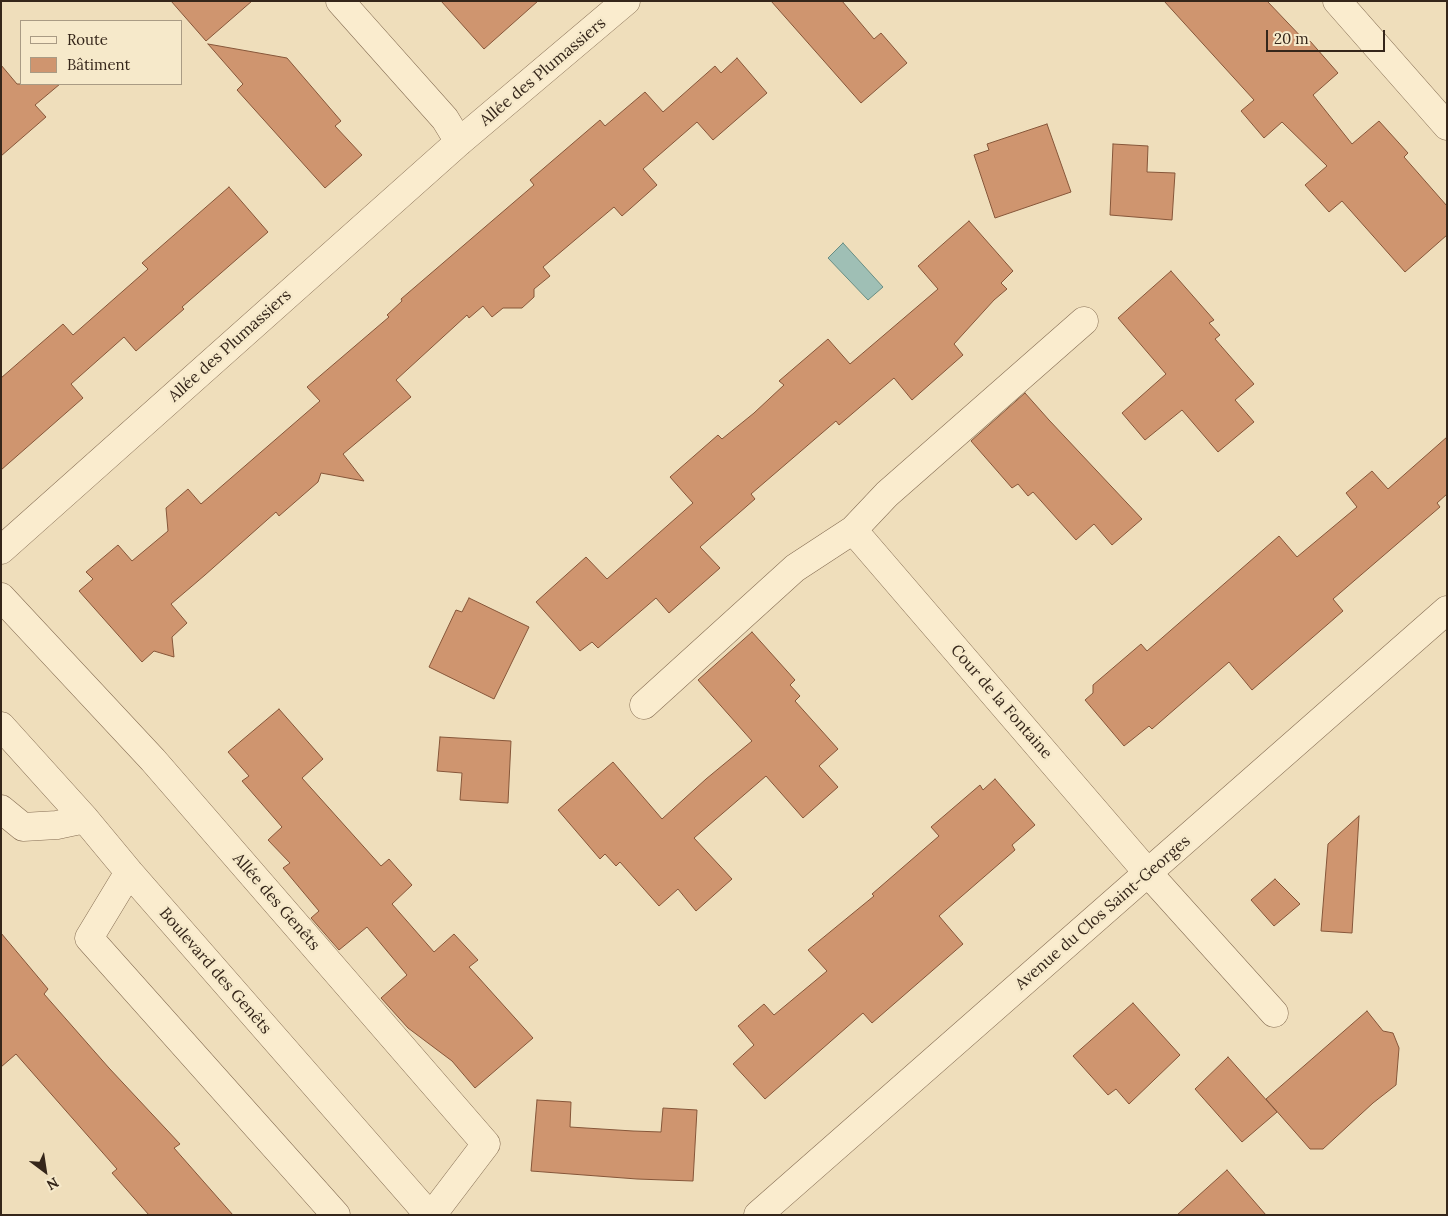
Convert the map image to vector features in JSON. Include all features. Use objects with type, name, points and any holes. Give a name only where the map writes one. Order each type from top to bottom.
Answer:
[{"type":"street","points":[[340,1],[445,119],[459,142]]},
{"type":"street","name":"Allée des Plumassiers","points":[[1,550],[459,142],[626,1]]},
{"type":"street","points":[[1337,1],[1447,126]]},
{"type":"street","points":[[644,705],[795,568],[853,530],[887,494],[1084,321]]},
{"type":"street","name":"Cour de la Fontaine","points":[[853,530],[1148,873],[1274,1013]]},
{"type":"street","name":"Allée des Genêts","points":[[1,597],[153,760],[486,1144],[430,1215]]},
{"type":"street","name":"Avenue du Clos Saint-Georges","points":[[758,1215],[1447,610]]},
{"type":"street","name":"Boulevard des Genêts","points":[[1,726],[85,819],[128,872],[430,1215]]},
{"type":"street","points":[[1,809],[23,827],[85,819]]},
{"type":"street","points":[[128,872],[89,938],[336,1215]]},
{"type":"water","points":[[843,243],[883,287],[868,300],[828,258]]},
{"type":"building","points":[[171,1],[252,1],[206,41]]},
{"type":"building","points":[[441,1],[538,1],[484,49]]},
{"type":"building","points":[[771,1],[842,1],[874,39],[881,33],[907,63],[861,103]]},
{"type":"building","points":[[1164,1],[1267,1],[1307,43],[1310,41],[1338,73],[1313,95],[1352,144],[1379,121],[1408,153],[1404,157],[1447,206],[1447,235],[1405,272],[1342,201],[1329,212],[1305,185],[1327,166],[1282,122],[1264,138],[1241,111],[1254,100]]},
{"type":"building","points":[[208,44],[287,58],[341,121],[335,126],[362,155],[325,188],[237,90],[243,84]]},
{"type":"building","points":[[737,58],[767,93],[713,140],[697,122],[643,169],[657,185],[622,216],[614,207],[543,267],[550,276],[534,289],[534,297],[522,308],[503,308],[492,317],[483,306],[469,318],[467,315],[396,380],[411,397],[343,454],[364,481],[321,473],[318,482],[279,516],[276,512],[171,604],[187,623],[172,637],[174,657],[154,651],[142,662],[79,591],[93,579],[86,572],[118,545],[132,561],[168,531],[166,508],[188,489],[201,504],[320,401],[307,387],[389,317],[387,315],[402,301],[401,299],[534,185],[530,180],[600,120],[605,126],[645,92],[663,112],[715,66],[721,73]]},
{"type":"building","points":[[1,65],[17,84],[59,85],[35,105],[46,117],[1,156]]},
{"type":"building","points":[[1047,124],[1071,192],[995,218],[974,155],[989,150],[987,144]]},
{"type":"building","points":[[1113,144],[1148,146],[1147,172],[1175,173],[1172,220],[1110,215]]},
{"type":"building","points":[[229,187],[268,232],[182,307],[184,309],[136,351],[124,337],[71,384],[83,398],[1,470],[1,378],[63,324],[73,335],[148,269],[142,263]]},
{"type":"building","points":[[969,221],[1013,271],[1001,283],[1007,289],[994,300],[954,344],[963,355],[912,400],[894,378],[839,425],[836,421],[751,494],[755,499],[700,547],[720,568],[669,613],[656,598],[598,648],[592,642],[580,651],[536,602],[586,557],[607,579],[693,503],[670,477],[718,435],[722,439],[754,413],[784,385],[779,381],[828,339],[850,364],[938,289],[918,266]]},
{"type":"building","points":[[1171,271],[1214,320],[1209,323],[1220,335],[1215,339],[1254,384],[1235,400],[1254,422],[1218,452],[1182,410],[1145,440],[1122,413],[1166,374],[1118,318]]},
{"type":"building","points":[[1025,393],[1142,519],[1112,545],[1094,524],[1076,540],[1033,492],[1028,496],[1018,484],[1012,488],[971,441]]},
{"type":"building","points":[[1447,437],[1447,494],[1437,503],[1440,507],[1333,599],[1343,611],[1252,690],[1229,662],[1152,729],[1149,726],[1124,746],[1085,700],[1093,693],[1093,685],[1141,644],[1147,651],[1279,536],[1297,557],[1357,507],[1346,493],[1372,471],[1388,489]]},
{"type":"building","points":[[469,598],[529,627],[494,699],[429,667],[456,610],[462,612]]},
{"type":"building","points":[[752,632],[795,680],[790,685],[800,696],[795,701],[838,749],[819,766],[838,787],[803,818],[766,776],[694,838],[732,879],[696,911],[678,889],[659,906],[620,862],[616,866],[605,854],[600,859],[558,810],[613,762],[662,819],[752,741],[698,680]]},
{"type":"building","points":[[279,709],[323,759],[302,778],[381,866],[389,859],[412,885],[392,904],[434,952],[454,934],[478,960],[469,967],[533,1038],[475,1088],[452,1061],[408,1028],[381,998],[407,975],[367,927],[339,950],[311,918],[319,911],[283,868],[290,863],[268,840],[282,827],[242,781],[249,776],[228,752]]},
{"type":"building","points":[[440,737],[511,741],[508,803],[460,800],[462,773],[437,771]]},
{"type":"building","points":[[995,779],[1035,825],[1012,845],[1015,850],[939,916],[963,944],[872,1023],[863,1013],[765,1099],[733,1064],[754,1045],[738,1026],[764,1004],[774,1015],[827,971],[808,950],[874,896],[872,894],[939,836],[931,827],[980,785],[983,790]]},
{"type":"building","points":[[1359,816],[1352,933],[1321,931],[1328,844]]},
{"type":"building","points":[[1275,879],[1300,904],[1274,926],[1251,900]]},
{"type":"building","points":[[1,933],[48,989],[44,994],[109,1068],[180,1144],[174,1148],[233,1215],[149,1215],[112,1173],[117,1169],[16,1054],[1,1067]]},
{"type":"building","points":[[1133,1003],[1180,1055],[1129,1104],[1116,1089],[1108,1095],[1073,1056]]},
{"type":"building","points":[[1367,1011],[1383,1031],[1393,1033],[1399,1048],[1396,1085],[1373,1103],[1323,1149],[1310,1149],[1266,1099]]},
{"type":"building","points":[[1228,1057],[1277,1112],[1242,1142],[1195,1089]]},
{"type":"building","points":[[537,1100],[571,1102],[570,1127],[633,1131],[661,1132],[663,1108],[697,1110],[693,1181],[531,1171]]},
{"type":"building","points":[[1227,1170],[1266,1215],[1177,1215]]}]
